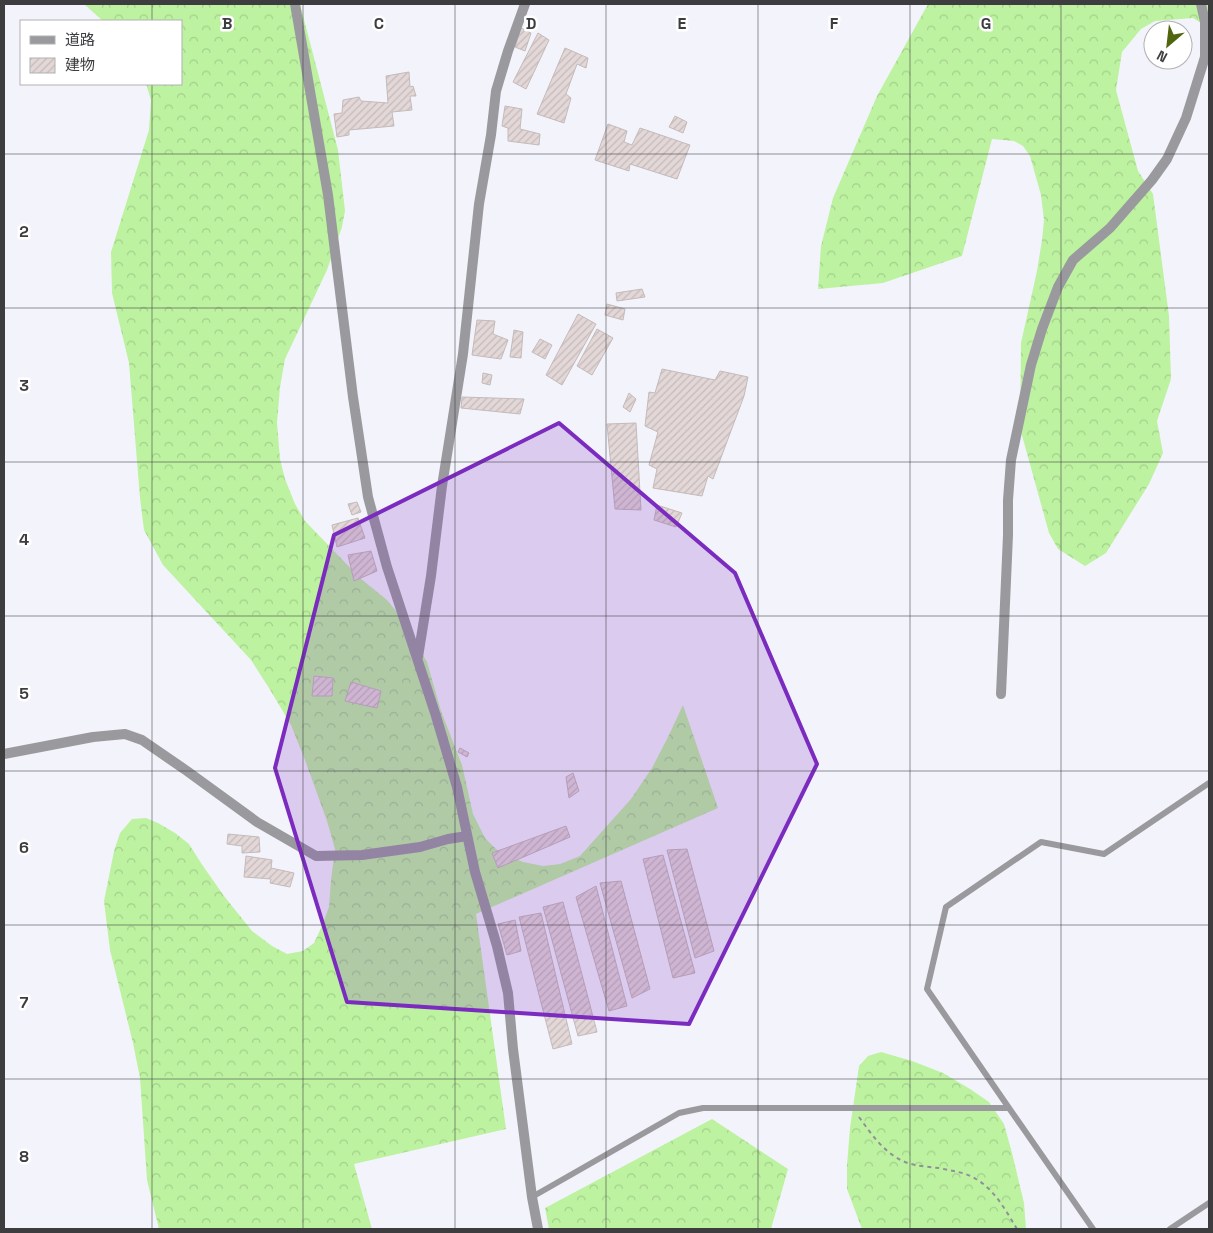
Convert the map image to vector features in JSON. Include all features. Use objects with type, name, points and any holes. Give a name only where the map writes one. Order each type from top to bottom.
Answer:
[{"type":"street","points":[[295,4],[328,196],[353,398],[368,497],[387,567],[418,658],[457,788],[475,872],[497,946],[508,994],[513,1049],[532,1197],[538,1229]]},
{"type":"street","points":[[418,658],[463,354],[479,204],[491,135],[496,91],[525,4]]},
{"type":"street","points":[[1001,694],[1011,460],[1031,365],[1058,287],[1073,260],[1110,228],[1152,180],[1167,159],[1186,118],[1204,58],[1204,22],[1201,4]]},
{"type":"street","points":[[4,754],[93,737],[125,734],[142,740],[257,822],[316,856],[362,855],[400,850],[466,836]]},
{"type":"lane","points":[[1093,1229],[927,989],[946,907],[1041,842],[1104,854],[1209,783]]},
{"type":"lane","points":[[532,1197],[679,1113],[704,1108],[1009,1108]]},
{"type":"lane","points":[[1170,1229],[1209,1203]]},
{"type":"path","points":[[853,1108],[875,1140],[888,1152],[906,1162],[966,1174],[981,1182],[998,1199],[1017,1229]]},
{"type":"highlighted area","points":[[559,423],[735,573],[817,764],[689,1024],[347,1002],[275,768],[334,535]]},
{"type":"green space","points":[[84,4],[300,4],[338,150],[345,211],[342,227],[327,270],[285,359],[277,423],[280,459],[285,479],[295,504],[305,521],[360,578],[387,600],[404,621],[427,662],[441,711],[462,765],[473,814],[485,838],[498,851],[523,862],[543,866],[560,864],[580,856],[631,799],[652,768],[683,705],[718,808],[476,914],[506,1129],[354,1164],[372,1229],[159,1229],[147,1180],[140,1078],[110,950],[104,901],[114,851],[120,833],[132,819],[146,818],[175,833],[189,844],[224,896],[252,931],[272,946],[287,954],[303,951],[314,943],[322,926],[329,907],[335,849],[327,821],[291,725],[269,688],[251,660],[163,565],[144,530],[129,363],[112,293],[111,252],[149,130],[151,100],[146,85],[182,85],[182,20],[102,20]]},
{"type":"green space","points":[[928,4],[1209,4],[1209,28],[1193,18],[1143,20],[1143,28],[1122,52],[1116,90],[1138,171],[1153,194],[1169,316],[1171,379],[1157,421],[1163,453],[1149,484],[1106,553],[1085,566],[1058,549],[1049,533],[1020,428],[1021,343],[1037,271],[1044,220],[1041,195],[1030,156],[1023,146],[1014,141],[992,139],[962,256],[883,283],[818,289],[821,246],[833,198],[877,96]]},
{"type":"green space","points":[[881,1052],[943,1073],[989,1102],[1004,1124],[1024,1203],[1026,1229],[862,1229],[847,1189],[850,1128],[859,1066],[868,1056]]},
{"type":"green space","points":[[712,1119],[788,1169],[771,1229],[549,1229],[545,1208]]},
{"type":"building","points":[[521,28],[531,33],[525,51],[515,47]]},
{"type":"building","points":[[538,33],[549,40],[526,89],[513,82]]},
{"type":"building","points":[[565,48],[588,58],[586,68],[577,64],[566,94],[571,98],[564,123],[537,114]]},
{"type":"building","points":[[409,72],[410,87],[413,86],[416,96],[410,96],[412,110],[392,112],[394,126],[349,130],[349,135],[337,137],[334,114],[342,113],[343,100],[359,97],[361,101],[388,103],[386,76]]},
{"type":"building","points":[[505,106],[522,109],[520,129],[540,134],[539,145],[508,141],[508,128],[502,126]]},
{"type":"building","points":[[675,116],[687,122],[683,133],[669,127]]},
{"type":"building","points":[[608,124],[627,131],[624,142],[632,145],[640,128],[690,145],[677,179],[630,164],[629,171],[595,160]]},
{"type":"building","points":[[642,289],[645,297],[617,301],[616,293]]},
{"type":"building","points":[[607,304],[625,309],[623,320],[605,315]]},
{"type":"building","points":[[578,314],[596,324],[562,385],[546,375]]},
{"type":"building","points":[[477,320],[495,321],[493,334],[508,340],[501,359],[472,355]]},
{"type":"building","points":[[597,329],[613,338],[592,375],[577,366]]},
{"type":"building","points":[[514,330],[523,332],[521,358],[510,357]]},
{"type":"building","points":[[540,339],[552,345],[545,359],[532,352]]},
{"type":"building","points":[[662,369],[715,380],[720,371],[748,377],[744,396],[713,479],[708,476],[702,496],[653,488],[657,469],[649,465],[658,432],[645,426],[649,392],[655,393]]},
{"type":"building","points":[[483,373],[492,375],[490,385],[482,383]]},
{"type":"building","points":[[629,393],[636,399],[630,412],[623,407]]},
{"type":"building","points":[[462,397],[524,399],[520,414],[461,408]]},
{"type":"building","points":[[636,423],[641,510],[615,509],[607,424]]},
{"type":"building","points":[[357,502],[361,512],[352,515],[348,504]]},
{"type":"building","points":[[657,505],[682,513],[676,527],[654,520]]},
{"type":"building","points":[[358,518],[365,538],[337,547],[332,525]]},
{"type":"building","points":[[371,551],[377,571],[354,581],[348,555]]},
{"type":"building","points":[[314,676],[333,678],[332,696],[312,696]]},
{"type":"building","points":[[351,682],[381,691],[377,708],[345,701]]},
{"type":"building","points":[[460,748],[469,753],[467,757],[458,752]]},
{"type":"building","points":[[573,773],[579,791],[569,798],[566,777]]},
{"type":"building","points":[[566,826],[570,837],[498,868],[492,853]]},
{"type":"building","points":[[228,834],[259,837],[260,852],[242,853],[242,846],[227,844]]},
{"type":"building","points":[[687,849],[714,951],[695,958],[667,850]]},
{"type":"building","points":[[663,855],[695,973],[673,978],[643,859]]},
{"type":"building","points":[[246,856],[272,860],[271,868],[294,873],[290,887],[270,883],[271,879],[244,877]]},
{"type":"building","points":[[621,881],[650,989],[632,998],[600,883]]},
{"type":"building","points":[[596,886],[627,1006],[609,1011],[576,897]]},
{"type":"building","points":[[563,902],[597,1032],[578,1036],[543,907]]},
{"type":"building","points":[[541,913],[572,1044],[553,1049],[519,917]]},
{"type":"building","points":[[515,920],[521,951],[507,955],[498,924]]}]
